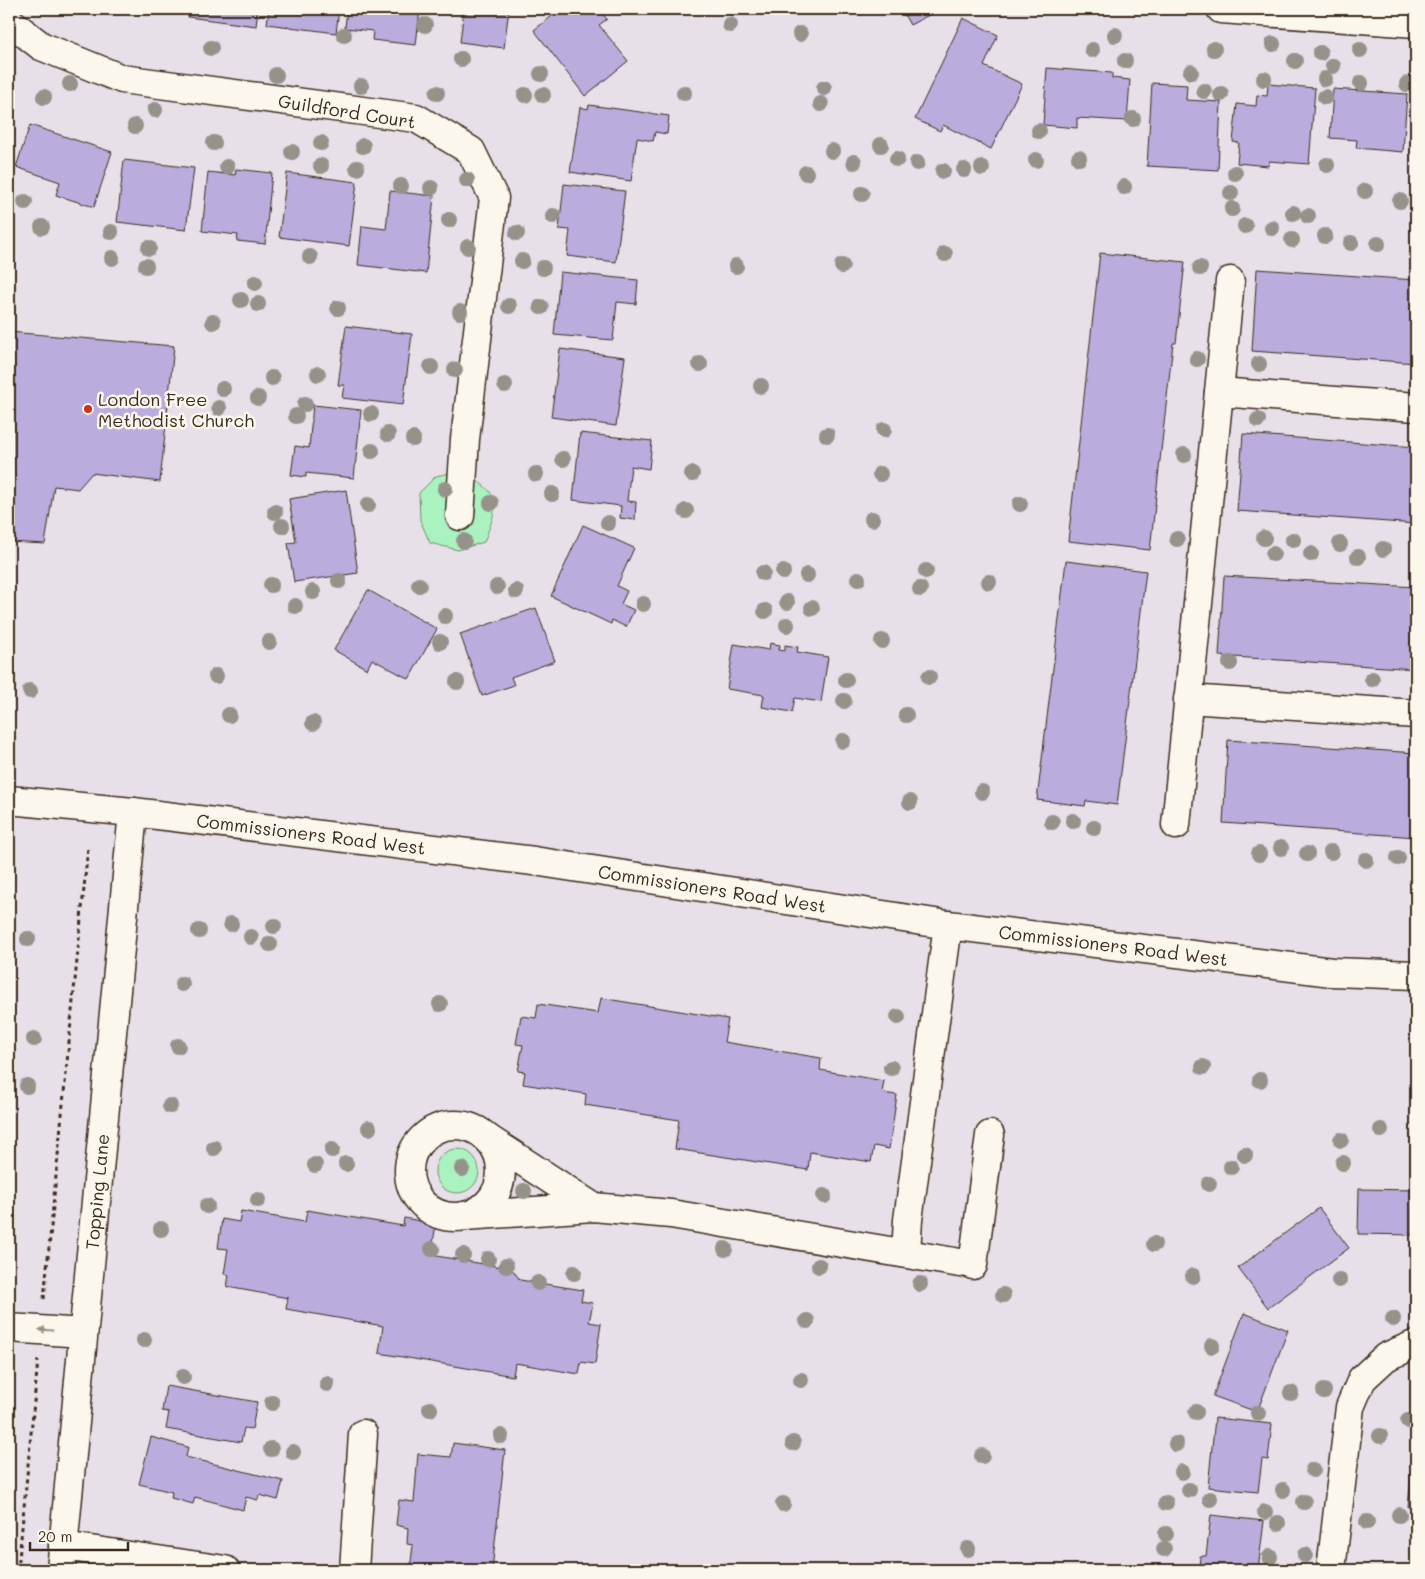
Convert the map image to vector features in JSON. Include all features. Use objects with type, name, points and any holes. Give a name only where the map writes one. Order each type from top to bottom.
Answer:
[{"type":"street","points":[[1222,9],[1416,23]]},
{"type":"street","name":"Guildford Court","points":[[9,22],[41,46],[122,79],[416,118],[471,151],[494,198],[466,439],[460,516]]},
{"type":"street","points":[[1176,826],[1230,281]]},
{"type":"street","points":[[1219,392],[1416,407]]},
{"type":"street","points":[[1188,699],[1416,714]]},
{"type":"street","name":"Commissioners Road West","points":[[9,800],[133,812],[534,860],[948,925],[1332,972],[1416,975]]},
{"type":"street","name":"Topping Lane","points":[[62,1558],[133,812]]},
{"type":"street","points":[[906,1253],[908,1220],[948,925]]},
{"type":"street","points":[[593,1207],[476,1130],[464,1126],[440,1128],[421,1140],[410,1160],[410,1183],[421,1203],[440,1215],[464,1216],[593,1207],[672,1214],[966,1264],[990,1135]]},
{"type":"street","points":[[464,1216],[487,1204],[499,1183],[499,1158],[486,1137]]},
{"type":"street","points":[[9,1328],[83,1333]]},
{"type":"street","points":[[1331,1570],[1350,1407],[1362,1379],[1386,1357],[1416,1344]]},
{"type":"street","points":[[354,1570],[363,1434]]},
{"type":"street","points":[[62,1558],[225,1570]]},
{"type":"path","points":[[18,1570],[88,847]]},
{"type":"green space","points":[[459,471],[473,478],[489,491],[493,498],[494,506],[493,516],[484,542],[458,550],[430,543],[420,520],[419,493],[436,476]]},
{"type":"green space","points":[[461,1149],[473,1155],[478,1162],[478,1180],[473,1187],[466,1192],[453,1193],[445,1190],[438,1183],[435,1167],[438,1159],[445,1152]]},
{"type":"building","points":[[189,9],[258,9],[256,26],[188,17]]},
{"type":"building","points":[[269,9],[339,9],[336,33],[267,24]]},
{"type":"building","points":[[347,9],[420,9],[416,45],[372,40],[373,31],[345,28]]},
{"type":"building","points":[[464,9],[509,9],[504,48],[460,42]]},
{"type":"building","points":[[561,9],[598,9],[607,19],[599,25],[628,61],[585,96],[534,30]]},
{"type":"building","points":[[901,9],[940,9],[910,25]]},
{"type":"building","points":[[963,18],[998,35],[984,66],[1022,84],[991,149],[943,125],[940,131],[915,119]]},
{"type":"building","points":[[1047,68],[1112,73],[1112,78],[1130,80],[1127,121],[1077,118],[1077,128],[1043,125]]},
{"type":"building","points":[[1152,83],[1187,85],[1186,100],[1221,102],[1218,170],[1147,166]]},
{"type":"building","points":[[1268,84],[1315,88],[1309,164],[1269,161],[1268,166],[1237,163],[1239,143],[1233,142],[1237,104],[1256,106],[1257,95],[1267,96]]},
{"type":"building","points":[[1333,89],[1407,94],[1403,152],[1356,148],[1357,140],[1330,138]]},
{"type":"building","points":[[589,105],[669,116],[667,134],[655,132],[653,141],[637,138],[631,181],[570,172],[580,107],[588,109]]},
{"type":"building","points":[[1416,124],[1416,150],[1414,150]]},
{"type":"building","points":[[30,125],[112,152],[94,207],[56,195],[60,182],[16,167]]},
{"type":"building","points":[[9,128],[15,132],[9,141]]},
{"type":"building","points":[[124,160],[194,168],[186,230],[117,222]]},
{"type":"building","points":[[236,169],[272,173],[265,244],[237,241],[238,235],[202,231],[208,172],[235,175]]},
{"type":"building","points":[[287,173],[357,182],[349,246],[279,237]]},
{"type":"building","points":[[564,184],[625,191],[616,262],[567,256],[570,230],[559,229]]},
{"type":"building","points":[[390,191],[434,196],[426,273],[358,265],[362,226],[386,229]]},
{"type":"building","points":[[1100,253],[1185,262],[1176,343],[1173,343],[1150,550],[1068,541]]},
{"type":"building","points":[[1257,269],[1416,280],[1416,363],[1252,351]]},
{"type":"building","points":[[560,272],[638,280],[636,304],[617,302],[613,340],[554,335]]},
{"type":"building","points":[[346,326],[412,334],[403,405],[342,398],[344,385],[338,385]]},
{"type":"building","name":"London Free Methodist Church","points":[[9,332],[174,346],[160,482],[92,473],[78,489],[54,486],[45,544],[9,542]]},
{"type":"building","points":[[560,349],[625,357],[616,426],[551,417]]},
{"type":"building","points":[[313,405],[361,410],[354,478],[306,473],[306,477],[291,475],[295,446],[309,448]]},
{"type":"building","points":[[580,433],[652,441],[649,469],[631,466],[627,501],[636,502],[635,520],[620,518],[621,506],[573,500]]},
{"type":"building","points":[[1243,434],[1416,447],[1416,524],[1237,511]]},
{"type":"building","points":[[346,490],[358,573],[294,582],[288,543],[296,542],[289,499]]},
{"type":"building","points":[[583,525],[634,548],[617,586],[627,591],[621,604],[634,610],[626,627],[612,620],[611,624],[551,596]]},
{"type":"building","points":[[1066,561],[1146,571],[1117,805],[1086,801],[1085,806],[1037,800]]},
{"type":"building","points":[[1224,576],[1416,587],[1416,669],[1219,656]]},
{"type":"building","points":[[368,590],[437,629],[409,679],[372,659],[367,669],[334,650]]},
{"type":"building","points":[[536,608],[555,661],[511,677],[514,685],[482,696],[460,634]]},
{"type":"building","points":[[770,643],[780,645],[779,650],[785,651],[785,645],[798,647],[797,652],[828,657],[821,702],[795,698],[792,712],[762,707],[764,695],[727,689],[734,644],[769,650]]},
{"type":"building","points":[[1228,740],[1416,753],[1416,837],[1223,823]]},
{"type":"building","points":[[601,998],[728,1019],[724,1042],[821,1058],[820,1070],[884,1081],[882,1093],[897,1095],[889,1149],[874,1146],[871,1162],[810,1152],[808,1170],[675,1149],[679,1120],[585,1105],[586,1094],[523,1084],[525,1072],[518,1071],[523,1045],[516,1044],[521,1016],[536,1018],[538,1004],[598,1013]]},
{"type":"building","points":[[1359,1189],[1416,1190],[1416,1235],[1358,1234]]},
{"type":"building","points":[[1319,1208],[1349,1248],[1268,1308],[1238,1268]]},
{"type":"building","points":[[307,1210],[403,1226],[404,1218],[436,1224],[431,1255],[512,1269],[520,1280],[583,1290],[581,1301],[593,1303],[589,1322],[601,1324],[595,1364],[581,1362],[579,1374],[515,1363],[513,1376],[379,1353],[383,1326],[286,1309],[288,1298],[227,1287],[229,1275],[224,1274],[228,1249],[218,1248],[222,1219],[239,1222],[241,1211],[305,1222]]},
{"type":"building","points":[[1244,1313],[1288,1330],[1257,1412],[1213,1396]]},
{"type":"building","points":[[166,1386],[257,1402],[252,1429],[244,1428],[241,1442],[166,1429],[169,1412],[162,1411]]},
{"type":"building","points":[[1215,1418],[1272,1424],[1268,1460],[1262,1459],[1258,1492],[1208,1487]]},
{"type":"building","points":[[1416,1422],[1416,1508],[1408,1507]]},
{"type":"building","points":[[151,1437],[188,1447],[186,1457],[283,1481],[278,1500],[259,1495],[258,1500],[246,1497],[243,1510],[195,1497],[193,1504],[171,1498],[172,1492],[139,1484]]},
{"type":"building","points":[[453,1443],[505,1450],[492,1570],[410,1570],[413,1545],[407,1544],[408,1528],[396,1525],[399,1500],[414,1502],[418,1454],[451,1457]]},
{"type":"building","points":[[1211,1515],[1264,1521],[1258,1570],[1199,1570],[1200,1556],[1206,1556]]},
{"type":"place","name":"London Free Methodist Church","points":[[88,409]]}]
